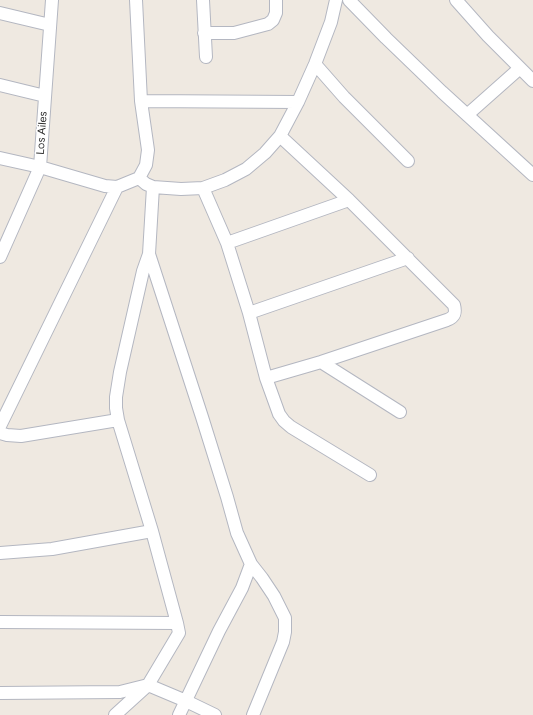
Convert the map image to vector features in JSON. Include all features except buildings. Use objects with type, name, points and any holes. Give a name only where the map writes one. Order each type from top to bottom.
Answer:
[{"type":"street","name":"Los Ailes","points":[[0,257],[40,167],[52,0]]},
{"type":"street","points":[[0,158],[40,167],[105,186],[117,187],[139,178],[146,165],[148,150],[141,101],[136,0]]},
{"type":"street","points":[[204,0],[206,57]]},
{"type":"street","points":[[204,33],[234,33],[268,24],[274,20],[276,13],[276,0]]},
{"type":"street","points":[[139,178],[153,188],[203,188],[226,180],[246,169],[265,153],[280,136],[298,102],[315,64],[331,22],[336,0]]},
{"type":"street","points":[[349,0],[442,92],[533,175]]},
{"type":"street","points":[[456,0],[488,36],[533,81]]},
{"type":"street","points":[[0,13],[50,25]]},
{"type":"street","points":[[315,64],[344,97],[408,161]]},
{"type":"street","points":[[468,115],[520,68]]},
{"type":"street","points":[[0,85],[45,96]]},
{"type":"street","points":[[141,101],[298,102]]},
{"type":"street","points":[[266,378],[321,362],[452,318],[455,310],[454,305],[408,258],[349,200],[280,136]]},
{"type":"street","points":[[0,426],[117,187]]},
{"type":"street","points":[[115,715],[148,686],[179,633],[152,531],[118,420],[116,408],[116,397],[120,372],[143,271],[149,254],[153,188]]},
{"type":"street","points":[[203,188],[226,243],[249,313],[266,378],[279,414],[291,427],[370,475]]},
{"type":"street","points":[[226,243],[349,200]]},
{"type":"street","points":[[149,254],[209,439],[237,533],[251,564],[270,590],[285,618],[284,642],[253,715]]},
{"type":"street","points":[[249,313],[408,258]]},
{"type":"street","points":[[321,362],[400,412]]},
{"type":"street","points":[[0,433],[21,436],[118,420]]},
{"type":"street","points":[[0,553],[52,549],[152,531]]},
{"type":"street","points":[[179,715],[219,631],[242,588],[251,564]]},
{"type":"street","points":[[0,622],[177,623]]},
{"type":"street","points":[[0,693],[120,692],[148,686],[186,701],[215,715]]}]
